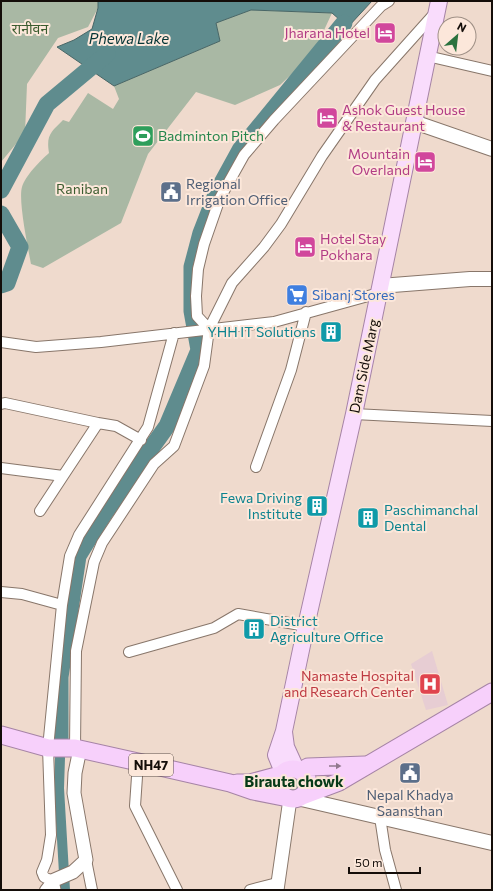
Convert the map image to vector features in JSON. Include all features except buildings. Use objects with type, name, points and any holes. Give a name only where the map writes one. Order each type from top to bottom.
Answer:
[{"type":"highway","name":"NH47","points":[[230,783],[250,783],[308,767],[369,764],[492,692]]},
{"type":"highway","name":"NH47","points":[[1,735],[48,748],[76,749],[230,783],[253,791],[294,798]]},
{"type":"highway","points":[[294,798],[305,793],[308,783],[304,774],[290,772],[278,779],[278,788],[283,796],[294,798],[339,782],[369,764]]},
{"type":"main road","name":"Dam Side Marg","points":[[290,772],[284,731],[354,414],[438,6]]},
{"type":"main road","points":[[414,122],[492,149]]},
{"type":"main road","points":[[379,290],[470,279],[492,279]]},
{"type":"main road","points":[[294,798],[492,843]]},
{"type":"street","points":[[206,329],[198,316],[196,296],[198,269],[204,244],[220,198],[244,155],[274,120],[381,6],[389,1]]},
{"type":"street","points":[[92,890],[74,793],[76,749],[76,652],[94,562],[102,543],[134,492],[154,464],[174,446],[204,366],[206,329],[232,283],[264,247],[281,224],[322,156],[376,80],[438,6]]},
{"type":"street","points":[[427,56],[492,71]]},
{"type":"street","points":[[1,342],[36,347],[274,322],[379,290]]},
{"type":"street","points":[[256,467],[292,370],[306,312]]},
{"type":"street","points":[[86,860],[73,872],[51,885],[44,877],[42,872],[47,860],[51,835],[48,748],[62,606],[70,556],[79,535],[148,427],[174,333]]},
{"type":"street","points":[[1,404],[5,403],[116,426],[141,440]]},
{"type":"street","points":[[354,414],[492,421]]},
{"type":"street","points":[[40,511],[98,423]]},
{"type":"street","points":[[1,468],[63,476]]},
{"type":"street","points":[[1,592],[22,594],[62,606]]},
{"type":"street","points":[[129,652],[214,628],[230,617],[238,614],[306,626]]},
{"type":"street","points":[[138,762],[135,806],[177,890]]},
{"type":"street","points":[[250,890],[277,887],[294,798]]},
{"type":"street","points":[[380,817],[384,850],[396,890]]},
{"type":"shaded area","name":"Namaste Hospital and Research Center","points":[[432,651],[448,705],[426,710],[411,664]]},
{"type":"green space","name":"रानीवन","points":[[1,1],[98,1],[98,8],[88,27],[58,38],[27,84],[25,133],[1,162]]},
{"type":"green space","name":"Raniban","points":[[251,10],[332,13],[313,54],[280,85],[235,105],[196,92],[148,154],[121,223],[43,268],[31,264],[22,213],[22,187],[30,173],[49,153],[48,142],[50,134],[55,128],[63,120],[69,122],[88,93],[113,109],[119,99],[114,86],[220,41],[216,23]]},
{"type":"green space","name":"Birauta chowk","points":[[292,774],[299,777],[302,784],[299,791],[292,794],[285,791],[282,784],[285,777]]},
{"type":"water","name":"Phewa Lake","points":[[98,1],[372,1],[348,27],[332,13],[251,10],[216,23],[220,41],[114,86],[57,47],[74,40],[92,29],[98,8]]},
{"type":"waterway","points":[[60,741],[60,677],[78,556],[104,514],[167,426],[199,350],[192,311],[192,267],[201,233],[217,192],[240,150],[344,23]]},
{"type":"waterway","points":[[1,190],[47,104],[107,54]]},
{"type":"waterway","points":[[1,214],[20,247],[7,283],[1,285]]},
{"type":"waterway","points":[[60,758],[59,788],[65,890]]},
{"type":"place","name":"Jharana Hotel","points":[[385,33]]},
{"type":"place","name":"Ashok Guest House & Restaurant","points":[[327,118]]},
{"type":"place","name":"Badminton Pitch","points":[[143,136]]},
{"type":"place","name":"Mountain Overland","points":[[425,162]]},
{"type":"place","name":"Regional Irrigation Office","points":[[171,192]]},
{"type":"place","name":"Hotel Stay Pokhara","points":[[305,247]]},
{"type":"place","name":"Sibanj Stores","points":[[297,295]]},
{"type":"place","name":"YHH IT Solutions","points":[[331,332]]},
{"type":"place","name":"Fewa Driving Institute","points":[[317,506]]},
{"type":"place","name":"Paschimanchal Dental","points":[[368,518]]},
{"type":"place","name":"District Agriculture Office","points":[[254,629]]},
{"type":"place","name":"Namaste Hospital and Research Center","points":[[430,684]]},
{"type":"place","name":"Nepal Khadya Saansthan","points":[[410,773]]},
{"type":"district","name":"Birauta chowk","points":[[294,782]]}]
